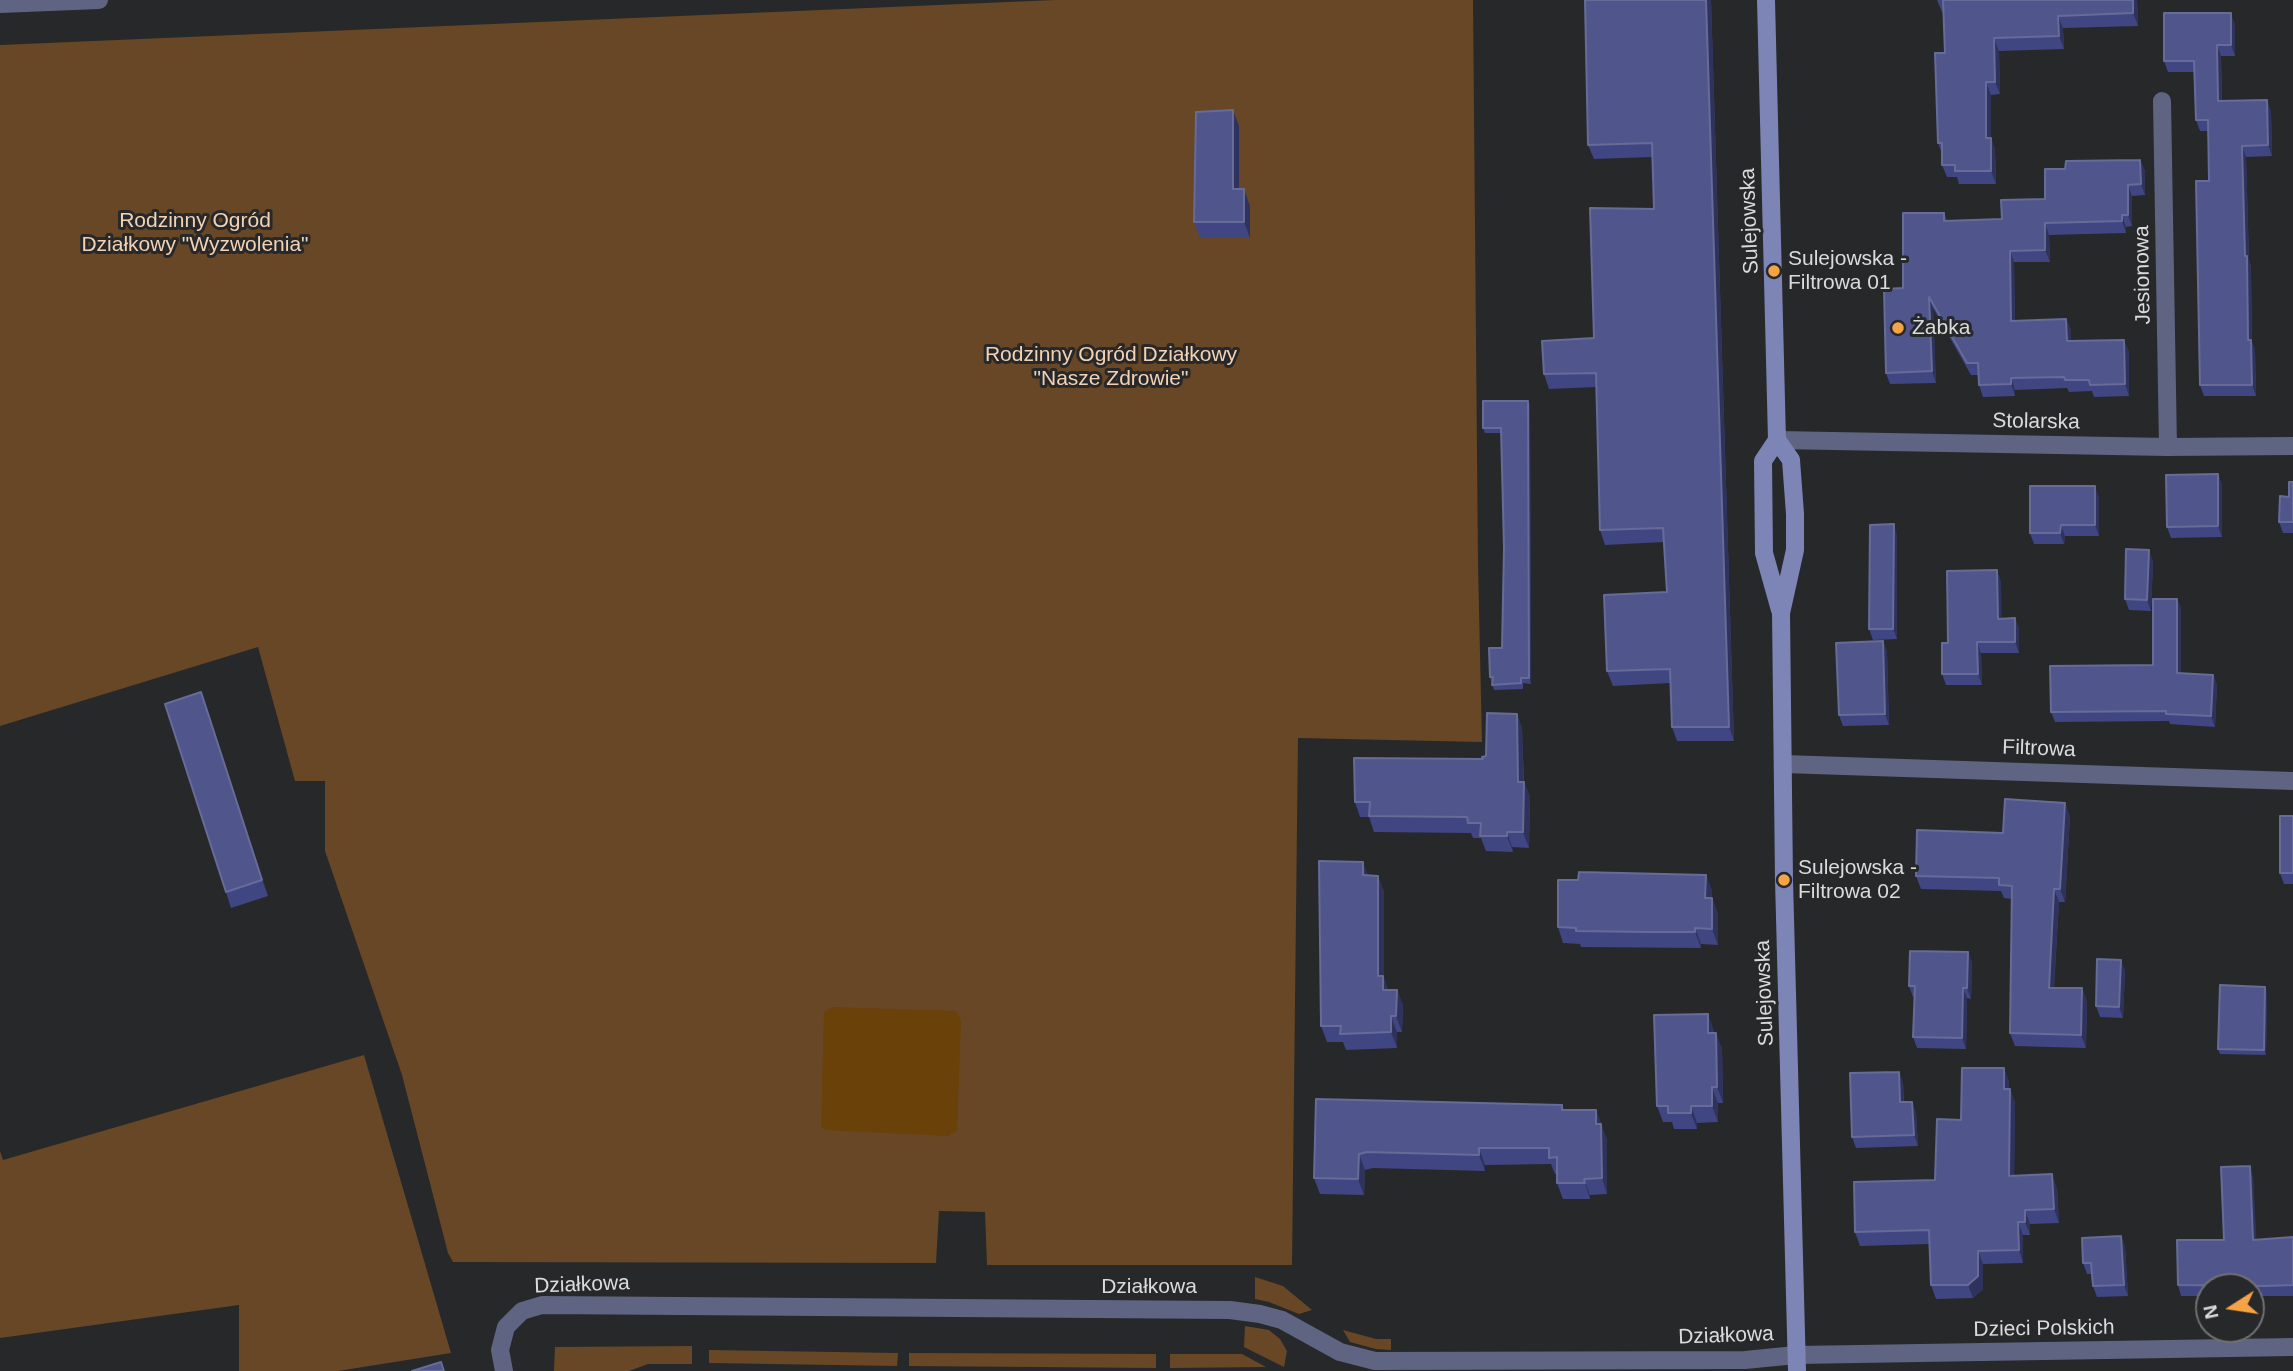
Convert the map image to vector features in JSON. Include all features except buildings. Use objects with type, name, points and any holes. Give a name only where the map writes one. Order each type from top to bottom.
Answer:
[{"type":"main road","name":"Sulejowska","points":[[1766,0],[1777,440],[1791,460],[1795,514],[1795,550],[1781,613],[1784,880],[1796,1363]]},
{"type":"main road","name":"Sulejowska","points":[[1777,440],[1763,461],[1764,553],[1781,613]]},
{"type":"street","points":[[0,5],[99,0]]},
{"type":"street","name":"Jesionowa","points":[[2162,102],[2168,447]]},
{"type":"street","name":"Stolarska","points":[[1777,440],[2168,447],[2293,446]]},
{"type":"street","name":"Filtrowa","points":[[1784,764],[2293,781]]},
{"type":"street","name":"Działkowa","points":[[504,1371],[500,1350],[503,1332],[515,1316],[527,1308],[542,1305],[1230,1310],[1282,1320],[1340,1352],[1375,1361],[1745,1360],[1796,1363]]},
{"type":"street","name":"Dzieci Polskich","points":[[1796,1363],[2293,1347]]},
{"type":"green space","points":[[1055,0],[1473,0],[1482,742],[1298,738],[1292,1265],[987,1265],[985,1212],[939,1211],[936,1263],[453,1262],[448,1253],[402,1075],[325,851],[325,781],[295,781],[258,647],[0,726],[0,45]]},
{"type":"green space","points":[[364,1055],[451,1353],[338,1371],[239,1371],[239,1305],[0,1338],[0,1151],[3,1160]]},
{"type":"green space","points":[[1255,1277],[1283,1286],[1312,1310],[1299,1314],[1255,1299]]},
{"type":"green space","points":[[1245,1326],[1269,1330],[1280,1339],[1287,1351],[1284,1367],[1244,1347]]},
{"type":"green space","points":[[1343,1330],[1376,1339],[1391,1339],[1391,1350],[1350,1342]]},
{"type":"green space","points":[[692,1346],[692,1364],[648,1364],[629,1371],[554,1371],[555,1347]]},
{"type":"green space","points":[[709,1350],[898,1353],[897,1366],[709,1363]]},
{"type":"green space","points":[[909,1353],[1156,1354],[1156,1368],[909,1366]]},
{"type":"green space","points":[[1170,1354],[1242,1354],[1266,1367],[1170,1368]]},
{"type":"shaded area","points":[[832,1007],[956,1011],[961,1020],[957,1131],[948,1136],[825,1130],[821,1126],[824,1012]]},
{"type":"place","name":"Sulejowska - Filtrowa 01","points":[[1774,271]]},
{"type":"place","name":"Żabka","points":[[1898,328]]},
{"type":"place","name":"Sulejowska - Filtrowa 02","points":[[1784,880]]},
{"type":"park label","name":"Rodzinny Ogród Działkowy \"Wyzwolenia\"","points":[[195,233]]},
{"type":"park label","name":"Rodzinny Ogród Działkowy \"Nasze Zdrowie\"","points":[[1111,367]]}]
